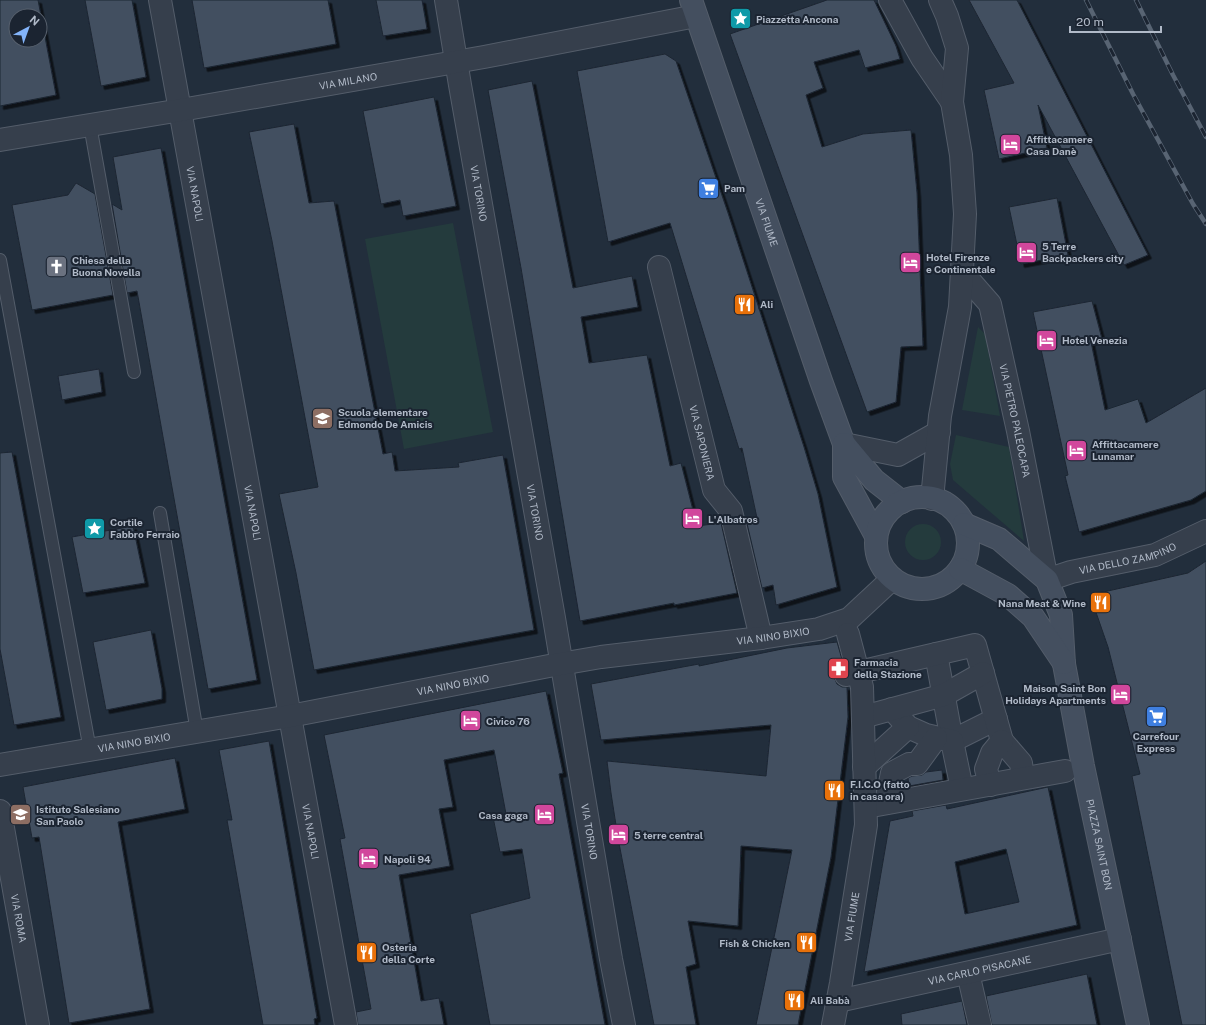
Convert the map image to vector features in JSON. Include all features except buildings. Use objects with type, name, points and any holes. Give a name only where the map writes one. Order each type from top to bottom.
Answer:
[{"type":"street","name":"VIA NAPOLI","points":[[160,0],[346,1025]]},
{"type":"street","name":"VIA TORINO","points":[[446,0],[611,959],[624,1025]]},
{"type":"street","points":[[890,0],[922,58],[952,102]]},
{"type":"street","points":[[932,499],[939,432],[960,307],[965,214],[961,155],[952,102],[957,48],[947,16],[940,0]]},
{"type":"street","name":"VIA MILANO","points":[[0,140],[456,62],[693,8]]},
{"type":"street","name":"VIA FIUME","points":[[693,8],[844,444],[874,480],[902,502]]},
{"type":"street","name":"VIA SAPONIERA","points":[[659,267],[714,490],[732,511],[761,638]]},
{"type":"street","name":"VIA PIETRO PALEOCAPA","points":[[962,272],[990,304],[1018,431],[1047,580]]},
{"type":"street","points":[[844,444],[898,455],[939,432]]},
{"type":"street","name":"VIA FIUME","points":[[844,444],[844,477],[876,536]]},
{"type":"street","name":"PIAZZA SAINT BON","points":[[917,497],[932,499],[940,501],[953,510],[964,524],[967,533],[968,550],[966,558],[960,569],[945,583],[928,590],[904,586],[885,572],[880,564],[876,547],[876,536],[886,513],[902,502],[917,497]]},
{"type":"street","name":"PIAZZA SAINT BON","points":[[964,524],[999,539],[1047,580],[1061,615],[1064,664],[1083,766],[1138,1025]]},
{"type":"street","name":"VIA DELLO ZAMPINO","points":[[1047,580],[1071,572],[1155,555],[1206,531]]},
{"type":"street","name":"PIAZZA SAINT BON","points":[[960,569],[1008,595],[1033,617],[1064,664]]},
{"type":"street","name":"VIA NINO BIXIO","points":[[0,765],[290,716],[601,656],[761,638],[819,629],[849,619],[892,578]]},
{"type":"street","points":[[848,634],[852,673],[862,686],[864,767],[876,805]]},
{"type":"street","points":[[852,673],[975,645],[1002,741],[1020,762],[1023,778]]},
{"type":"street","points":[[936,654],[944,695],[944,739],[962,789]]},
{"type":"street","points":[[863,717],[944,695],[983,673]]},
{"type":"street","points":[[892,709],[908,727],[926,736],[944,739]]},
{"type":"street","points":[[876,805],[892,773],[909,764],[917,764],[944,739],[996,720]]},
{"type":"street","points":[[864,767],[908,727]]},
{"type":"street","points":[[990,785],[986,769],[992,753],[1002,741]]},
{"type":"street","points":[[876,805],[1065,770]]},
{"type":"street","name":"VIA FIUME","points":[[833,1025],[866,825],[876,805]]},
{"type":"street","name":"VIA ROMA","points":[[0,811],[38,1025]]},
{"type":"street","name":"VIA CARLO PISACANE","points":[[838,1001],[1120,939]]},
{"type":"street","points":[[968,973],[980,1025]]},
{"type":"lane","points":[[90,125],[134,372]]},
{"type":"lane","points":[[0,260],[90,750]]},
{"type":"lane","points":[[160,513],[197,732]]},
{"type":"green space","points":[[453,223],[493,432],[404,449],[365,239]]},
{"type":"green space","points":[[978,327],[985,334],[1000,416],[962,410]]},
{"type":"green space","points":[[956,435],[1009,447],[1024,541],[953,480],[950,464]]},
{"type":"green space","points":[[927,524],[936,529],[940,535],[940,549],[936,555],[927,560],[919,560],[910,555],[906,549],[905,538],[910,529],[916,525]]},
{"type":"railway","points":[[1086,0],[1133,94],[1193,204],[1206,224]]},
{"type":"railway","points":[[1136,0],[1206,137]]},
{"type":"place","name":"Piazzetta Ancona","points":[[741,19]]},
{"type":"place","name":"Affittacamere Casa Danè","points":[[1011,145]]},
{"type":"place","name":"Pam","points":[[708,188]]},
{"type":"place","name":"5 Terre Backpackers city","points":[[1027,252]]},
{"type":"place","name":"Hotel Firenze e Continentale","points":[[911,263]]},
{"type":"place","name":"Chiesa della Buona Novella","points":[[57,266]]},
{"type":"place","name":"Ali","points":[[744,304]]},
{"type":"place","name":"Hotel Venezia","points":[[1047,340]]},
{"type":"place","name":"Scuola elementare Edmondo De Amicis","points":[[323,418]]},
{"type":"place","name":"Affittacamere Lunamar","points":[[1077,450]]},
{"type":"place","name":"L'Albatros","points":[[693,519]]},
{"type":"place","name":"Cortile Fabbro Ferraio","points":[[95,528]]},
{"type":"place","name":"Nana Meat & Wine","points":[[1101,603]]},
{"type":"place","name":"Farmacia della Stazione","points":[[839,668]]},
{"type":"place","name":"Maison Saint Bon Holidays Apartments","points":[[1121,694]]},
{"type":"place","name":"Carrefour Express","points":[[1156,716]]},
{"type":"place","name":"Civico 76","points":[[471,721]]},
{"type":"place","name":"F.I.C.O (fatto in casa ora)","points":[[834,790]]},
{"type":"place","name":"Istituto Salesiano San Paolo","points":[[21,815]]},
{"type":"place","name":"Casa gaga","points":[[544,815]]},
{"type":"place","name":"5 terre central","points":[[618,835]]},
{"type":"place","name":"Napoli 94","points":[[368,859]]},
{"type":"place","name":"Fish & Chicken","points":[[806,943]]},
{"type":"place","name":"Osteria della Corte","points":[[366,953]]},
{"type":"place","name":"Alì Babà","points":[[795,1000]]}]
